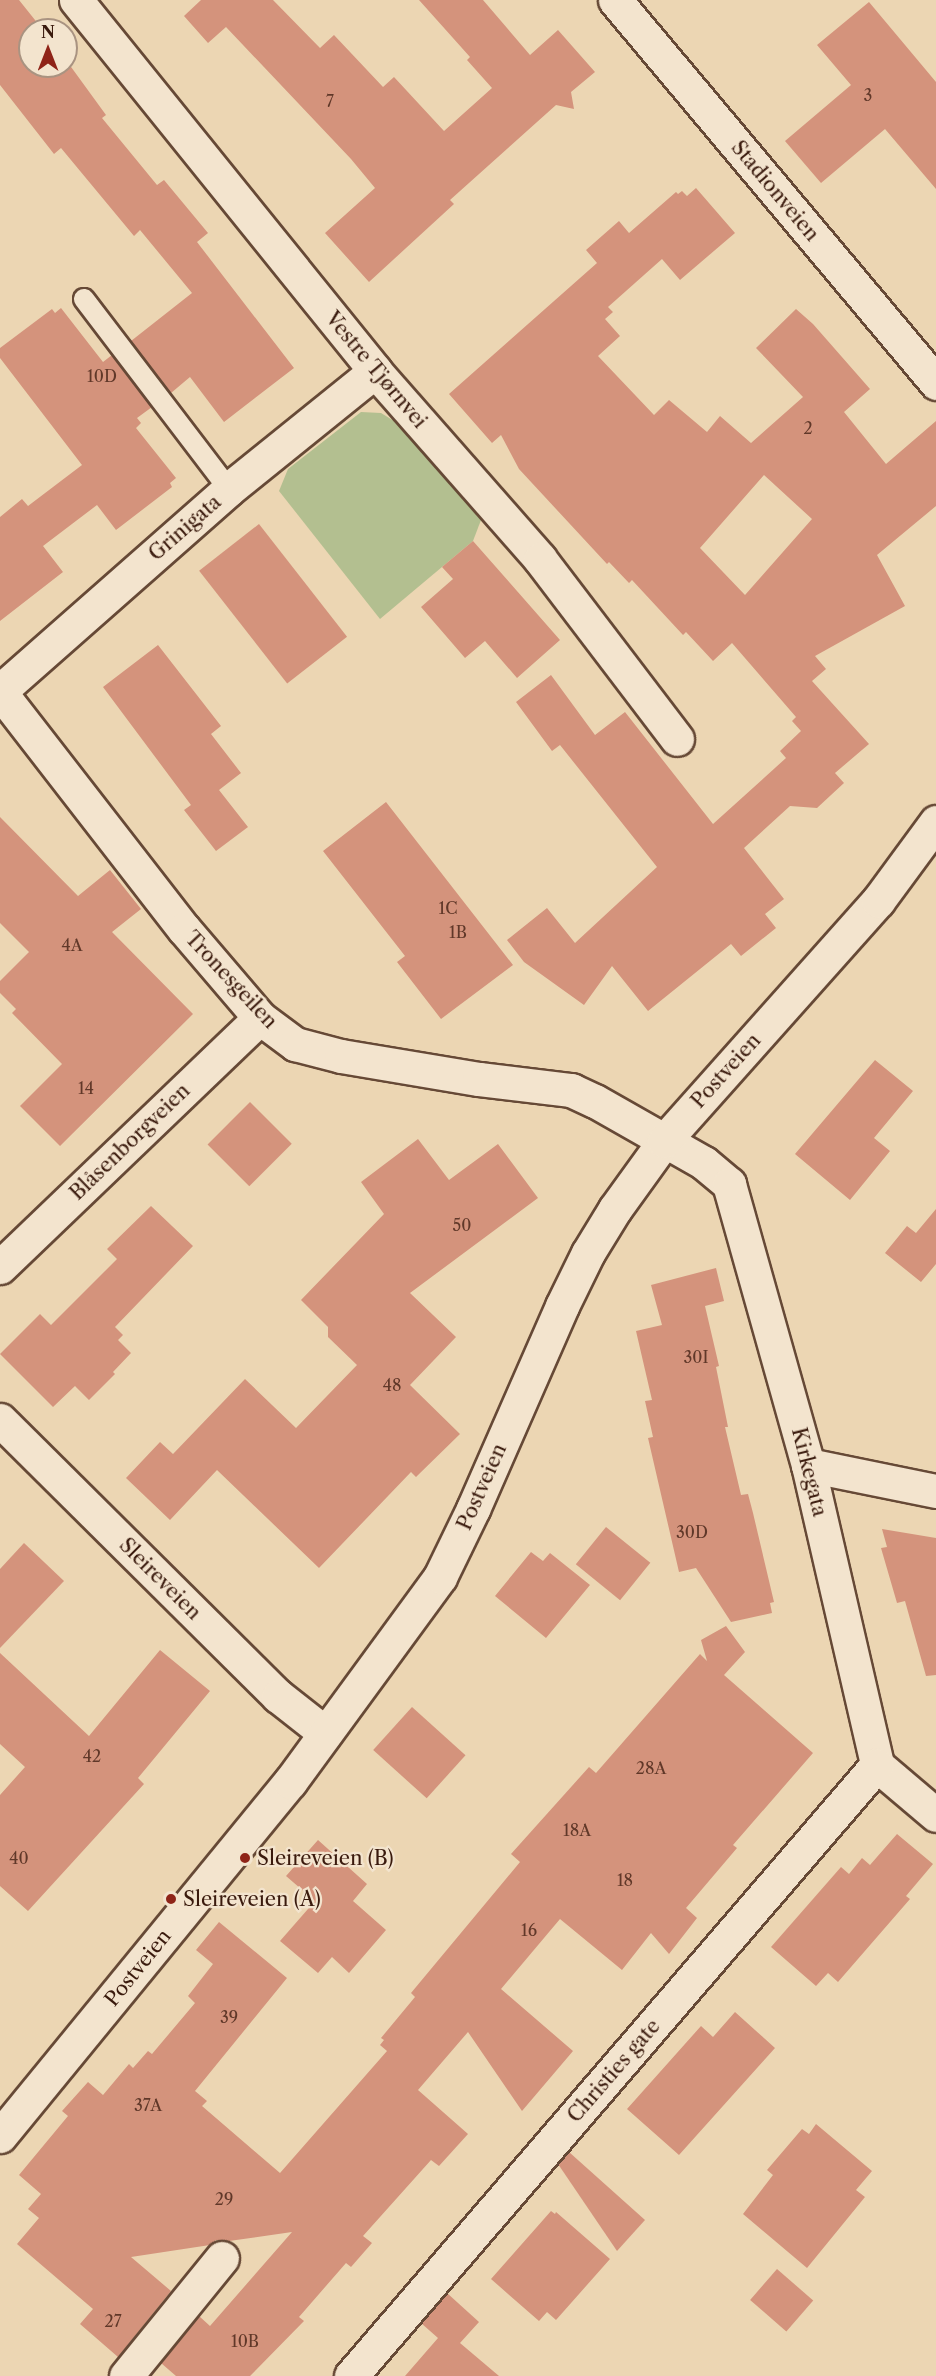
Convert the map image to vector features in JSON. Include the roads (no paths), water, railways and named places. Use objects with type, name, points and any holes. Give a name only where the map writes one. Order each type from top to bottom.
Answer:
[{"type":"street","name":"Vestre Tjørnvei","points":[[76,0],[375,371],[540,559],[677,739]]},
{"type":"street","name":"Stadionveien","points":[[615,0],[936,383]]},
{"type":"street","name":"Grinigata","points":[[0,692],[229,489],[375,371]]},
{"type":"street","name":"Tronesgeilen","points":[[0,692],[184,929],[260,1018],[295,1044],[341,1056],[479,1079],[571,1090],[595,1101],[664,1141]]},
{"type":"street","name":"Postveien","points":[[0,2136],[290,1782],[440,1577],[473,1509],[557,1317],[588,1253],[615,1209],[664,1141],[878,901],[936,822]]},
{"type":"street","name":"Blåsenborgveien","points":[[0,1267],[260,1018]]},
{"type":"street","name":"Kirkegata","points":[[664,1141],[704,1163],[729,1184],[808,1465],[877,1765]]},
{"type":"street","name":"Sleireveien","points":[[0,1420],[278,1696],[325,1732]]},
{"type":"street","points":[[808,1465],[936,1491]]},
{"type":"street","points":[[877,1765],[936,1815]]},
{"type":"street","name":"Christies gate","points":[[351,2376],[877,1765]]},
{"type":"street","points":[[126,2376],[222,2258]]},
{"type":"lane","points":[[84,299],[229,489]]},
{"type":"place","name":"Sleireveien (B)","points":[[245,1858]]},
{"type":"place","name":"Sleireveien (A)","points":[[171,1899]]}]
